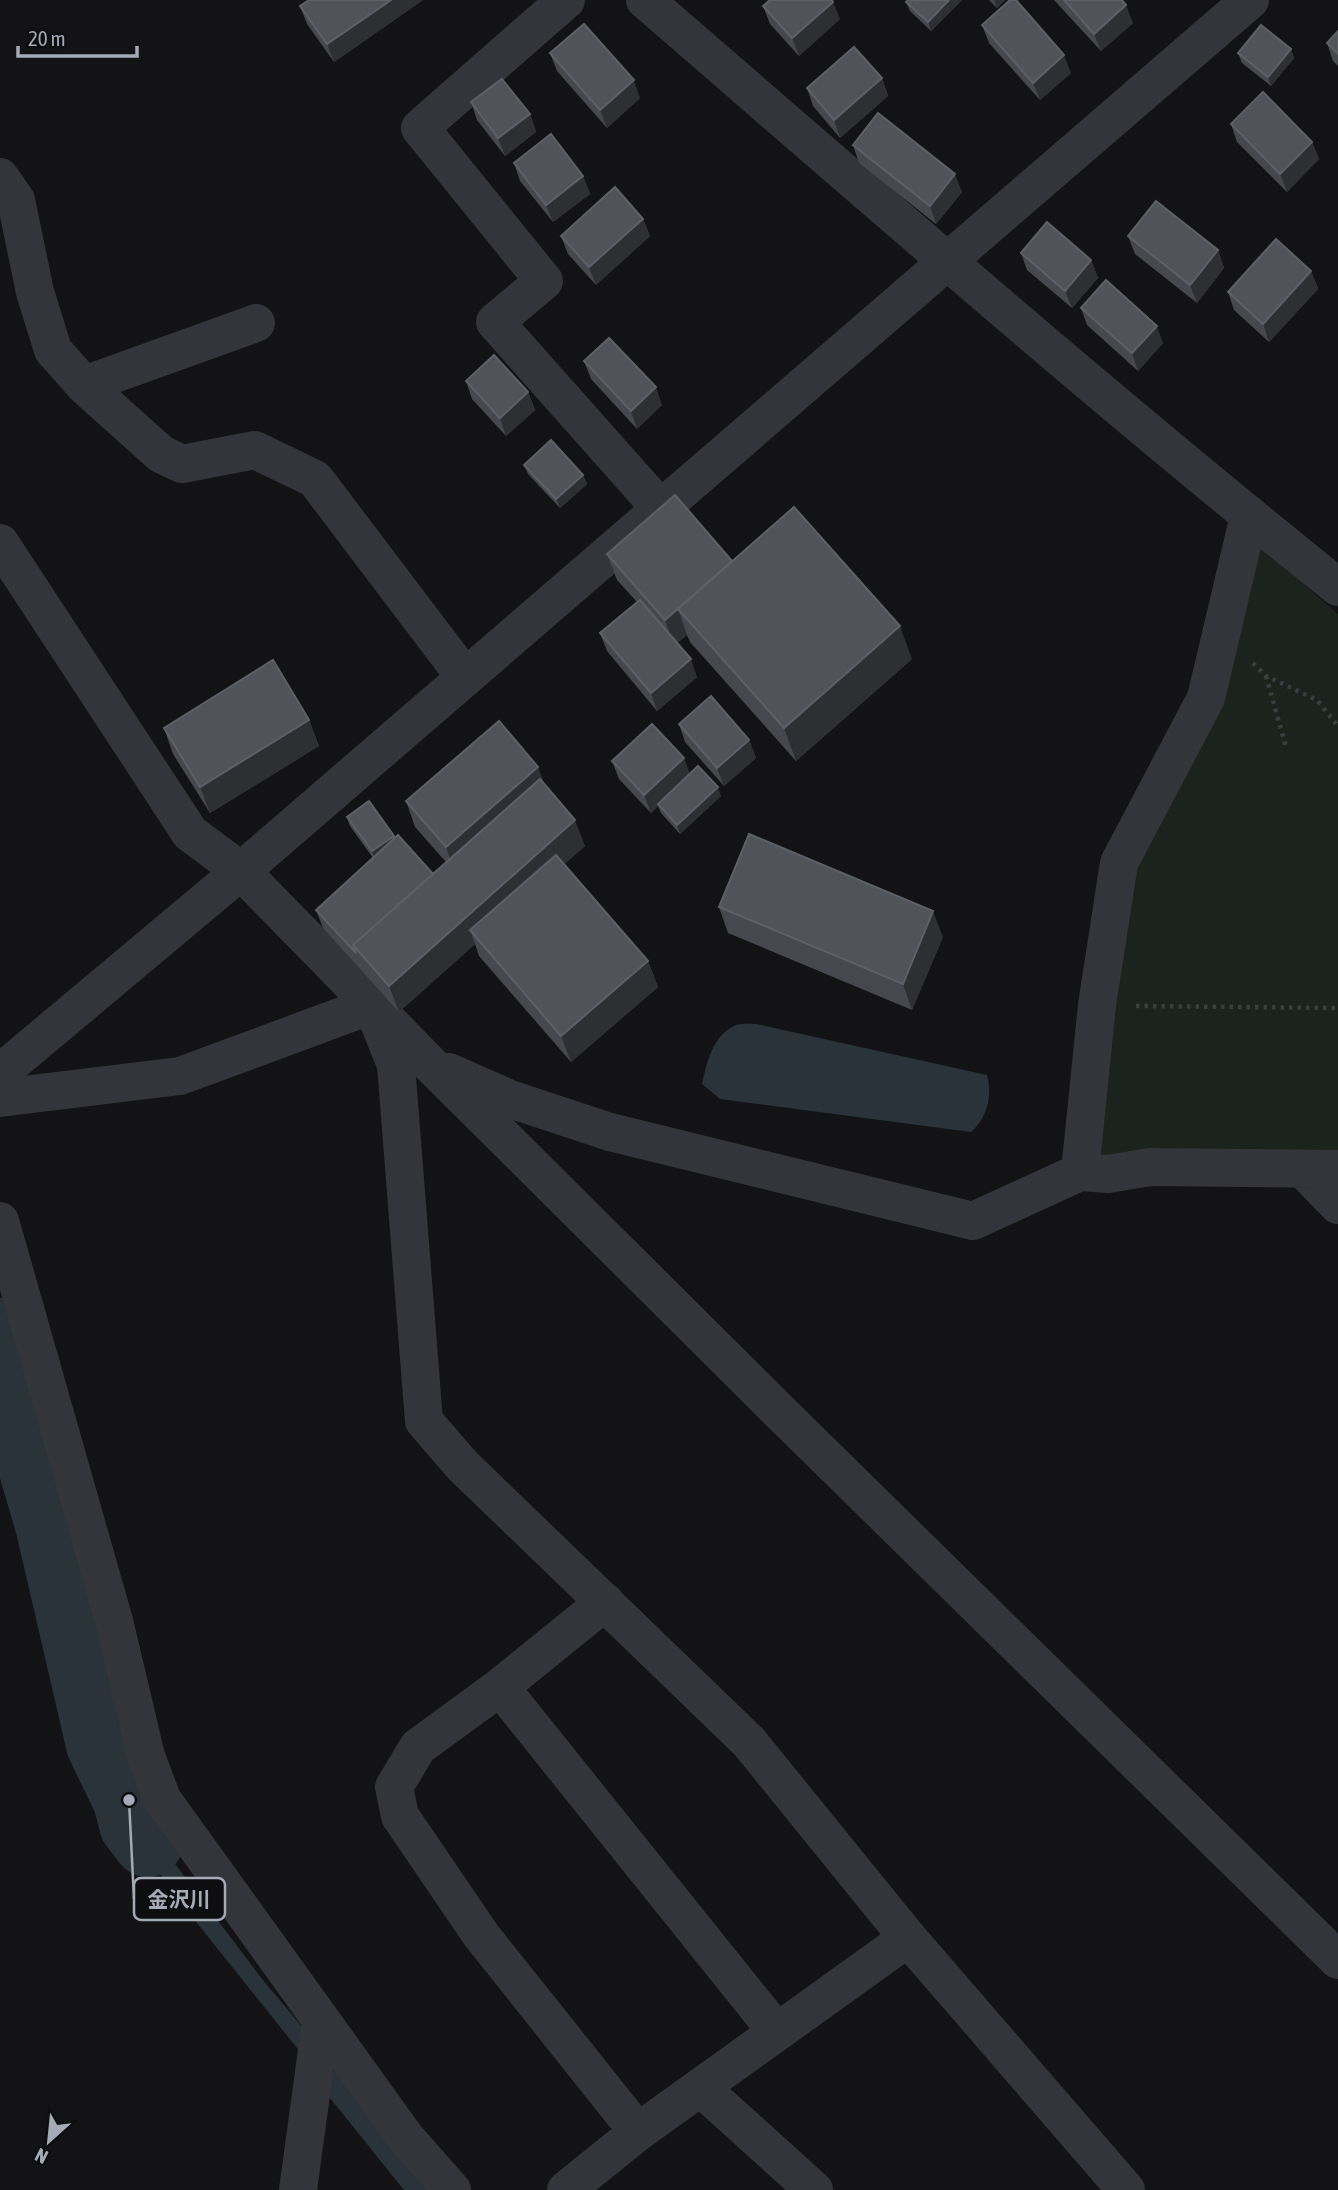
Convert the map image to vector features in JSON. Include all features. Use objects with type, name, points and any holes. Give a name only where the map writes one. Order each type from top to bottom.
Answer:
[{"type":"street","points":[[566,0],[420,128],[544,281],[495,322],[661,509]]},
{"type":"street","points":[[645,0],[947,261],[1338,587]]},
{"type":"street","points":[[0,1073],[241,871],[1250,0]]},
{"type":"street","points":[[0,177],[16,200],[35,292],[53,350],[84,385],[161,454],[182,464],[255,450],[315,480],[466,677]]},
{"type":"street","points":[[84,385],[256,323]]},
{"type":"street","points":[[1080,1172],[1097,1005],[1119,863],[1206,698],[1250,516]]},
{"type":"street","points":[[0,543],[191,833],[241,871],[430,1064],[805,1438],[1338,1960]]},
{"type":"street","points":[[0,1098],[180,1076],[372,1005]]},
{"type":"street","points":[[372,1005],[396,1065],[424,1422],[463,1466],[749,1742],[908,1938],[1126,2190]]},
{"type":"street","points":[[430,1064],[510,1099],[610,1132],[973,1221],[1080,1172],[1108,1174],[1150,1167],[1320,1170],[1338,1205]]},
{"type":"street","points":[[0,1221],[114,1621],[146,1756],[162,1799],[406,2137],[452,2190]]},
{"type":"street","points":[[605,1602],[500,1688],[418,1747],[394,1787],[400,1816],[481,1935],[639,2132]]},
{"type":"street","points":[[500,1688],[777,2032]]},
{"type":"street","points":[[565,2190],[639,2132],[908,1938]]},
{"type":"street","points":[[298,2190],[321,2021]]},
{"type":"street","points":[[701,2088],[814,2190]]},
{"type":"path","points":[[1222,632],[1266,676],[1317,699],[1338,726]]},
{"type":"path","points":[[1266,676],[1286,747]]},
{"type":"path","points":[[1097,1005],[1338,1008]]},
{"type":"shaded area","points":[[1255,542],[1338,614],[1338,1156],[1088,1163],[1127,865]]},
{"type":"shaded area","points":[[756,1024],[987,1075],[989,1098],[985,1114],[971,1132],[720,1099],[702,1084],[712,1051],[720,1037],[734,1026]]},
{"type":"shaded area","points":[[0,1297],[22,1387],[1,1393],[0,1390]]},
{"type":"shaded area","points":[[34,1421],[72,1563],[47,1566],[13,1424]]},
{"type":"shaded area","points":[[78,1582],[99,1675],[76,1678],[52,1586]]},
{"type":"shaded area","points":[[111,1751],[131,1801],[166,1852],[262,1979],[309,2035],[301,2053],[189,1913],[121,1821],[96,1754]]},
{"type":"shaded area","points":[[338,2067],[436,2190],[404,2190],[322,2088],[324,2080]]},
{"type":"building","points":[[309,0],[391,0],[327,44],[300,6]]},
{"type":"building","points":[[770,0],[833,2],[792,38],[763,6]]},
{"type":"building","points":[[949,0],[928,22],[906,2]]},
{"type":"building","points":[[1010,0],[1016,0],[1064,55],[1033,83],[982,25]]},
{"type":"building","points":[[1064,0],[1122,0],[1126,5],[1094,34]]},
{"type":"building","points":[[584,24],[634,80],[600,110],[550,53]]},
{"type":"building","points":[[1261,25],[1291,49],[1268,77],[1238,53]]},
{"type":"building","points":[[1338,31],[1338,54],[1327,43]]},
{"type":"building","points":[[854,47],[882,78],[834,120],[807,88]]},
{"type":"building","points":[[502,79],[530,114],[498,138],[471,102]]},
{"type":"building","points":[[1263,92],[1312,142],[1280,174],[1231,124]]},
{"type":"building","points":[[878,113],[955,174],[930,206],[853,145]]},
{"type":"building","points":[[551,134],[583,176],[546,205],[514,163]]},
{"type":"building","points":[[615,187],[643,219],[589,267],[561,236]]},
{"type":"building","points":[[1156,201],[1218,250],[1190,285],[1128,236]]},
{"type":"building","points":[[1047,222],[1091,260],[1065,291],[1021,253]]},
{"type":"building","points":[[1276,239],[1311,271],[1263,324],[1228,292]]},
{"type":"building","points":[[1106,280],[1157,326],[1132,353],[1081,308]]},
{"type":"building","points":[[609,338],[656,387],[631,411],[584,361]]},
{"type":"building","points":[[494,355],[528,392],[500,418],[466,381]]},
{"type":"building","points":[[551,440],[583,475],[556,499],[524,465]]},
{"type":"building","points":[[675,495],[732,561],[665,620],[607,554]]},
{"type":"building","points":[[794,507],[900,626],[784,728],[678,609]]},
{"type":"building","points":[[640,600],[691,659],[651,693],[600,633]]},
{"type":"building","points":[[273,660],[309,720],[200,787],[164,728]]},
{"type":"building","points":[[711,696],[749,740],[717,768],[679,724]]},
{"type":"building","points":[[499,721],[538,767],[446,847],[406,801]]},
{"type":"building","points":[[652,724],[684,758],[644,795],[612,761]]},
{"type":"building","points":[[698,766],[718,787],[677,825],[658,804]]},
{"type":"building","points":[[540,779],[575,820],[389,986],[353,945]]},
{"type":"building","points":[[369,801],[394,836],[372,851],[347,817]]},
{"type":"building","points":[[749,834],[933,911],[903,984],[719,907]]},
{"type":"building","points":[[398,835],[433,874],[353,945],[356,953],[316,910]]},
{"type":"building","points":[[556,855],[648,961],[561,1036],[470,930]]},
{"type":"waterway","points":[[0,1334],[8,1378],[51,1524],[102,1744],[129,1800],[135,1824],[148,1841]]},
{"type":"place","name":"金沢川","points":[[129,1800]]}]
